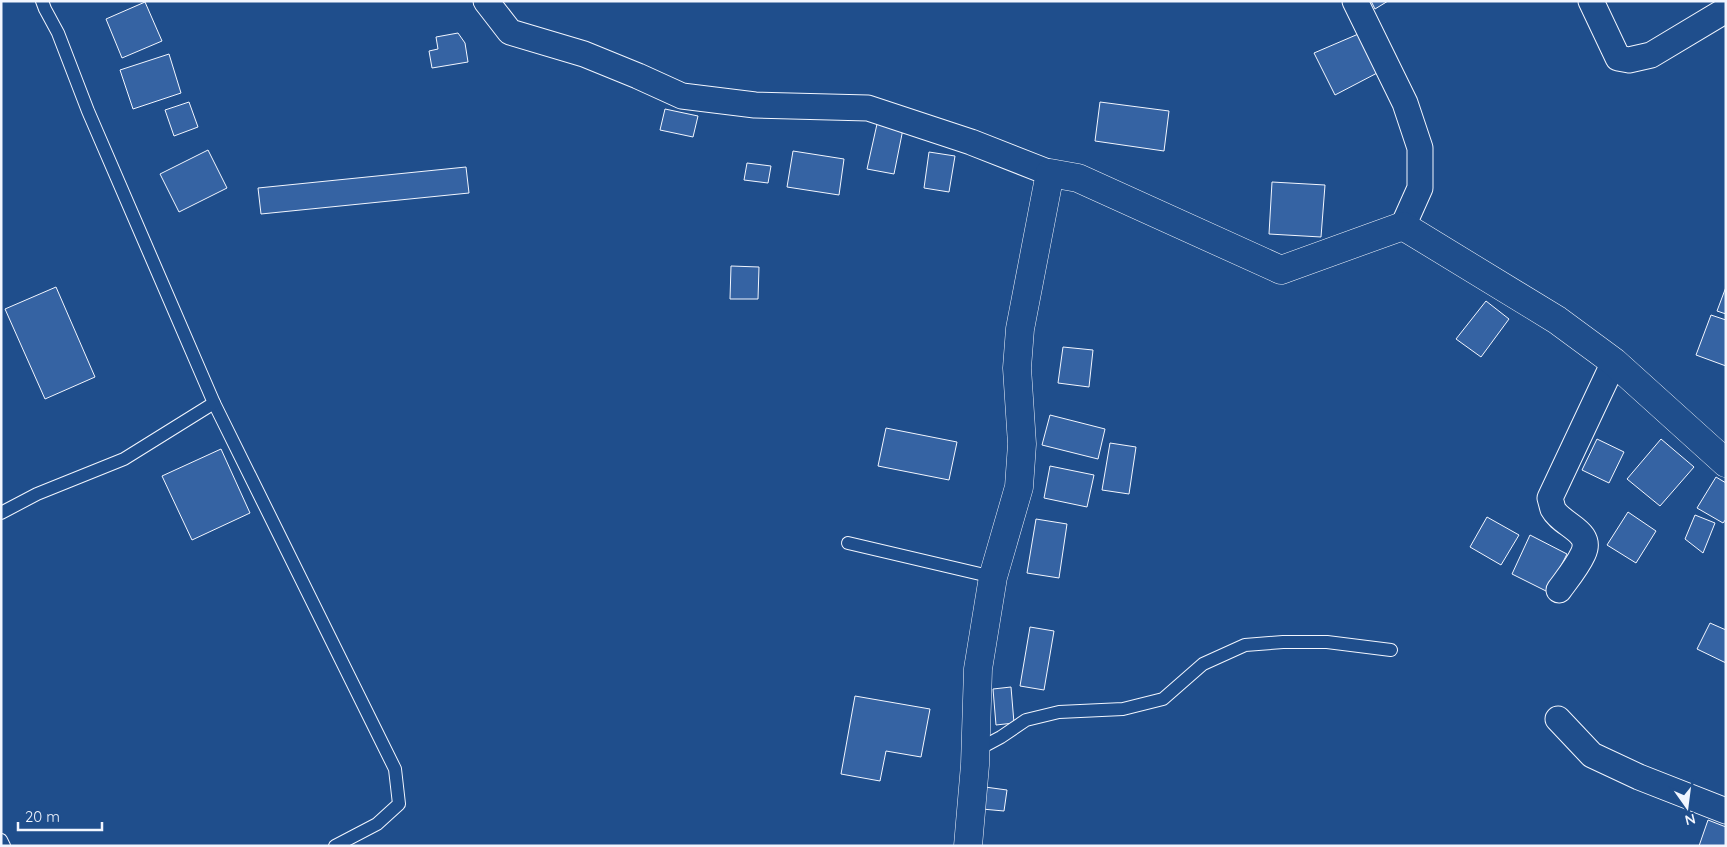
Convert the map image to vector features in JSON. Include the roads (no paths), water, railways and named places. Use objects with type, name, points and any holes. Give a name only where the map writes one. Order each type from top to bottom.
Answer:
[{"type":"street","points":[[486,1],[510,32],[584,54],[682,96],[756,105],[868,108],[971,142],[1050,173],[1078,178],[1281,270],[1403,226],[1420,188],[1420,148],[1405,103],[1355,1]]},
{"type":"street","points":[[1591,1],[1618,58],[1629,60],[1651,55],[1726,9],[1722,1]]},
{"type":"street","points":[[968,846],[975,751],[978,669],[993,577],[1019,487],[1022,444],[1017,368],[1020,329],[1050,173]]},
{"type":"street","points":[[1403,226],[1557,320],[1614,362],[1726,463]]},
{"type":"street","points":[[1558,590],[1583,556],[1586,546],[1584,536],[1559,516],[1553,509],[1550,498],[1614,362]]},
{"type":"street","points":[[1558,718],[1592,755],[1639,777],[1726,811]]},
{"type":"lane","points":[[42,1],[58,33],[88,111],[214,403],[395,769],[399,804],[377,824],[335,846]]},
{"type":"lane","points":[[1,513],[36,494],[124,459],[214,403]]},
{"type":"lane","points":[[848,543],[993,577]]},
{"type":"lane","points":[[975,751],[1001,737],[1026,720],[1060,712],[1124,710],[1163,699],[1202,664],[1245,646],[1283,642],[1327,642],[1391,650]]},
{"type":"lane","points":[[1,840],[4,846]]}]
